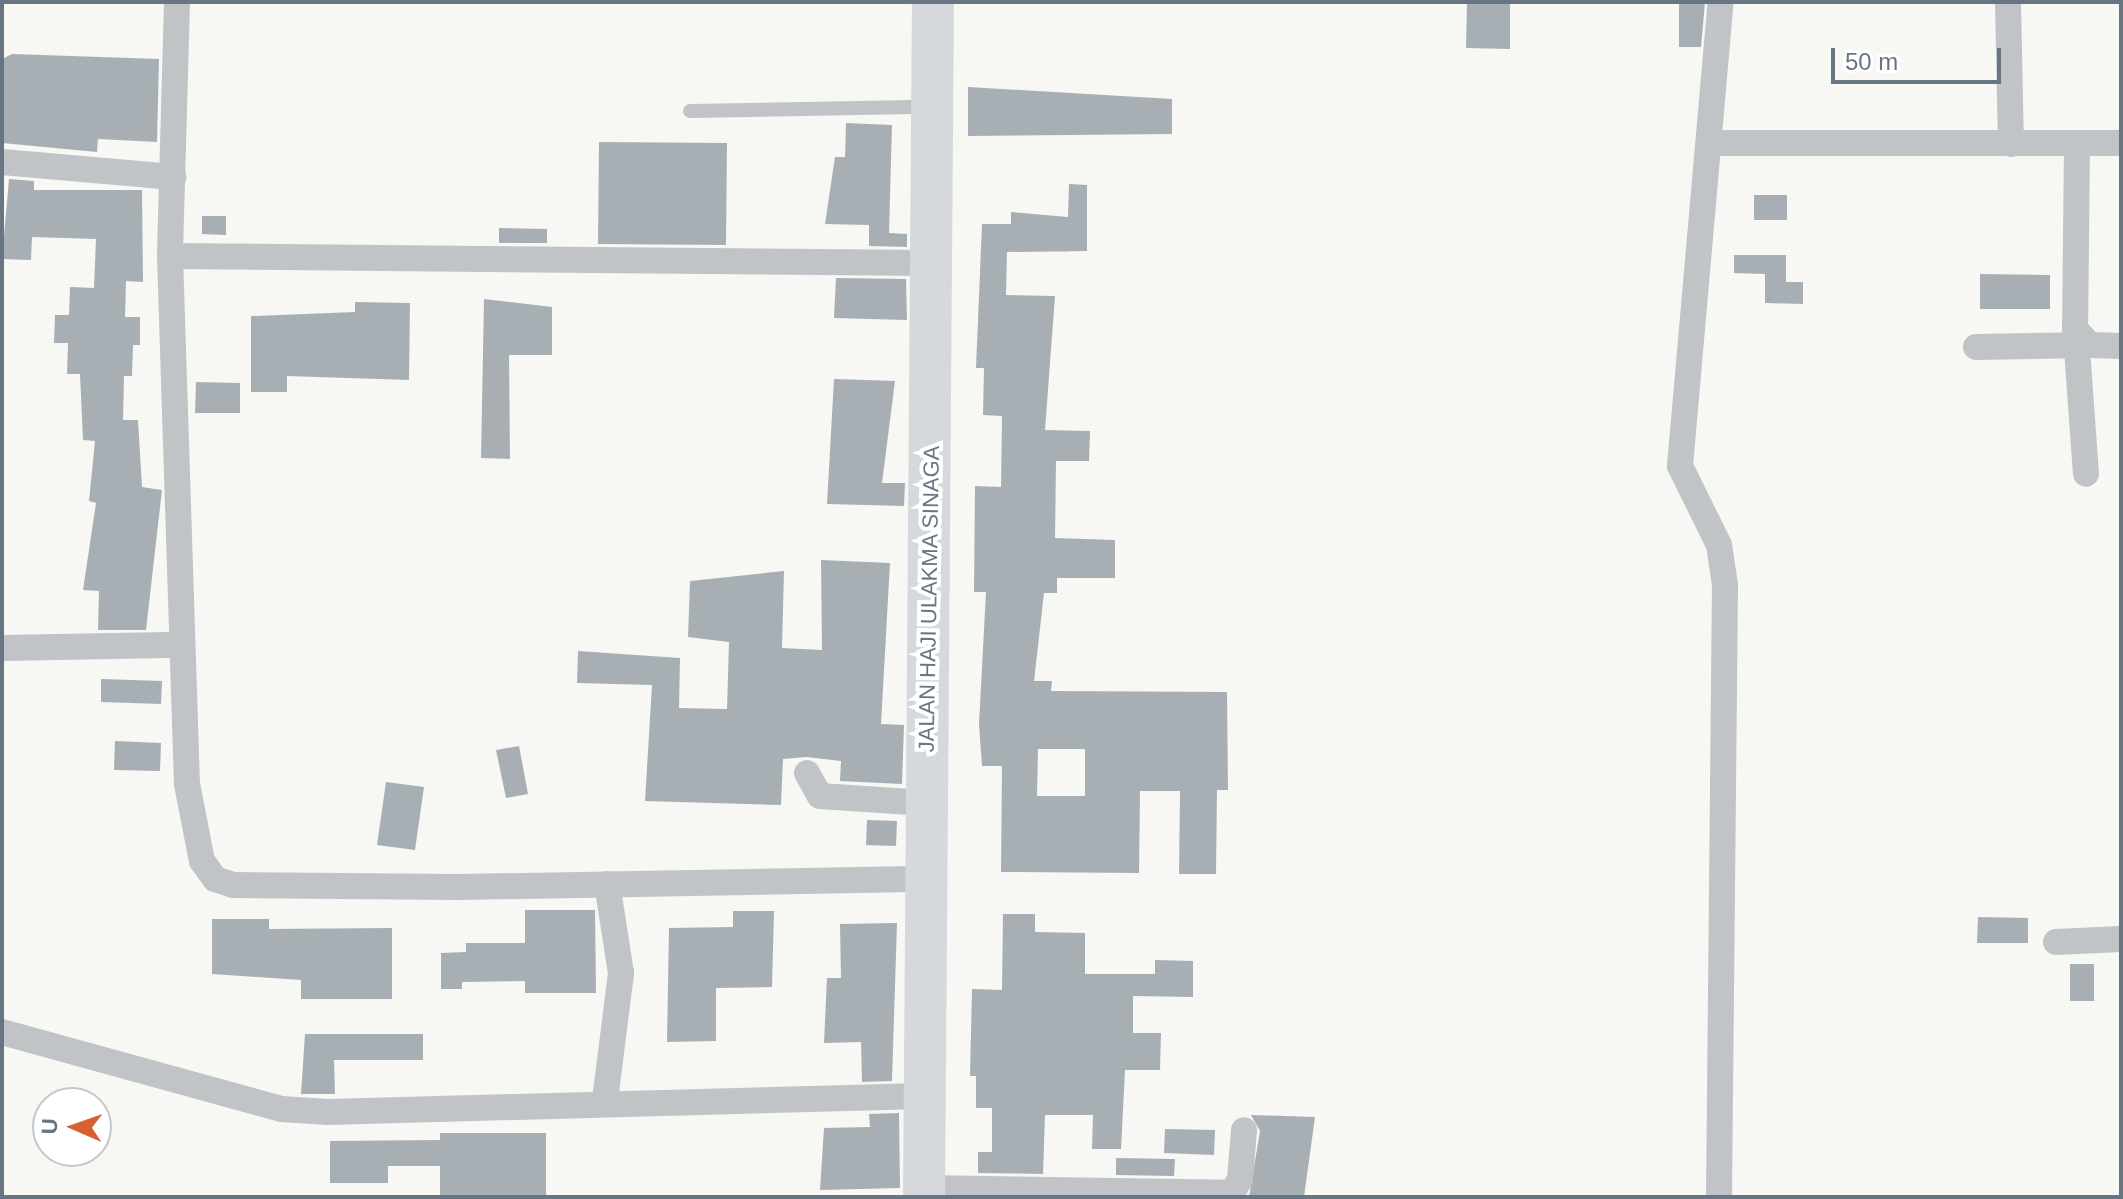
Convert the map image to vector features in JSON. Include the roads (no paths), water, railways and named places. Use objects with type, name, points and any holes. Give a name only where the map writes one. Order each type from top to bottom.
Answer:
[{"type":"main road","name":"JALAN HAJI ULAKMA SINAGA","points":[[924,1192],[933,2]]},
{"type":"street","points":[[177,2],[170,256],[187,784],[202,861],[215,879],[275,886],[927,879]]},
{"type":"street","points":[[1719,1197],[1725,585],[1719,545],[1680,466],[1711,143],[1721,2]]},
{"type":"street","points":[[2008,2],[2011,144]]},
{"type":"street","points":[[1711,143],[2121,143]]},
{"type":"street","points":[[2077,144],[2075,329],[2083,347],[2086,474]]},
{"type":"street","points":[[2,162],[173,177]]},
{"type":"street","points":[[170,256],[931,263]]},
{"type":"street","points":[[1976,347],[2121,346]]},
{"type":"street","points":[[2,648],[182,645]]},
{"type":"street","points":[[807,773],[820,796],[926,803]]},
{"type":"street","points":[[605,1100],[621,973],[607,884]]},
{"type":"street","points":[[2056,942],[2121,939]]},
{"type":"street","points":[[2,1032],[281,1109],[605,1100],[925,1096]]},
{"type":"street","points":[[924,1192],[1232,1193],[1240,1179],[1244,1130]]},
{"type":"lane","points":[[690,111],[932,107]]}]
